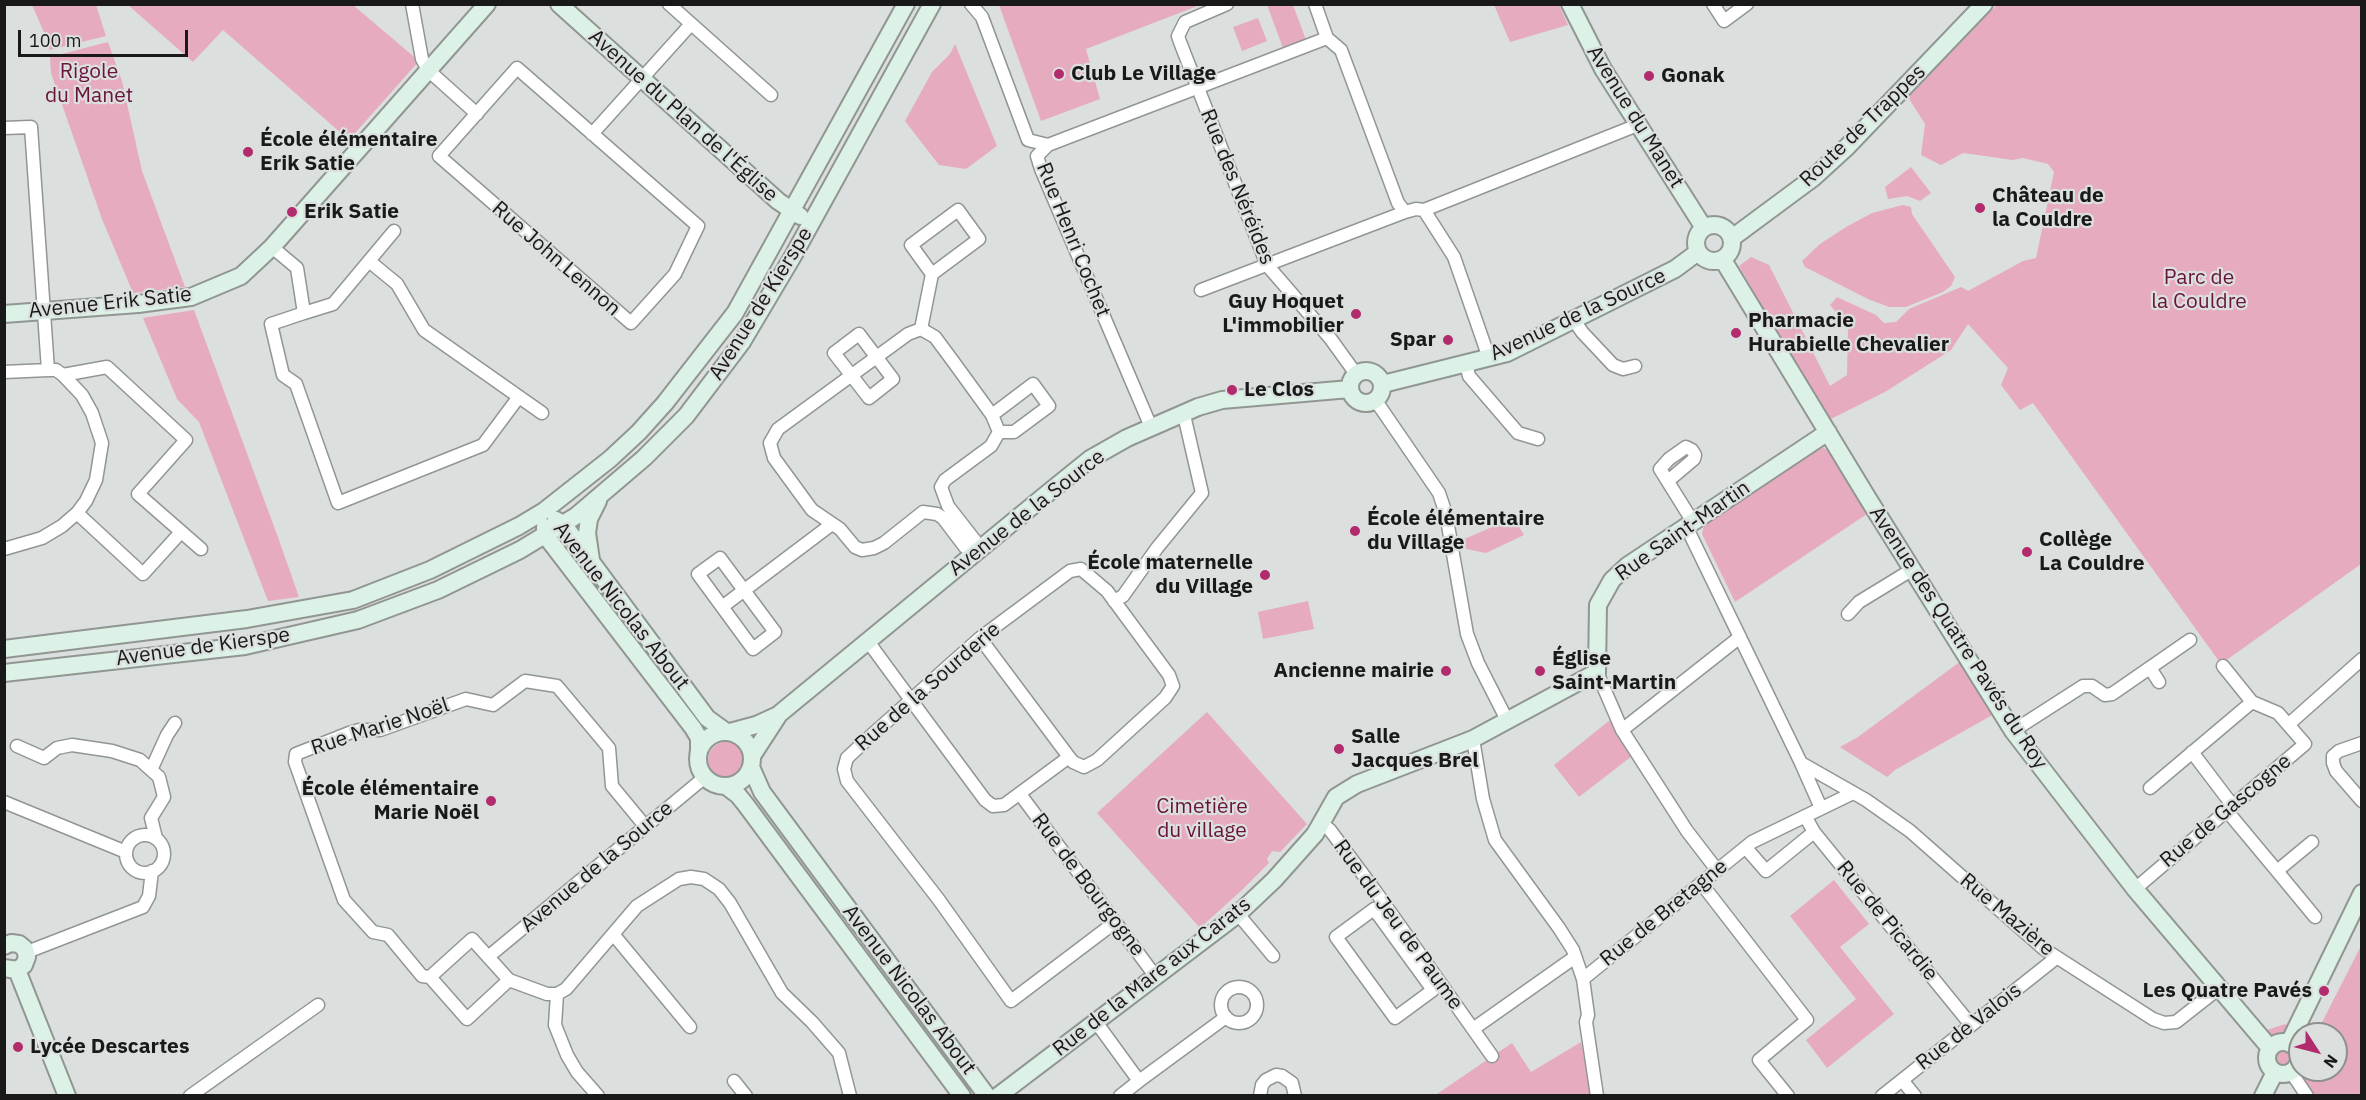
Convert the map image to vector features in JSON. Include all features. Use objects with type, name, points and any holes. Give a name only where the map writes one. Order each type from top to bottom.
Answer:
[{"type":"street","points":[[412,4],[422,59],[428,70],[477,114]]},
{"type":"street","name":"Avenue Erik Satie","points":[[4,314],[138,304],[191,297],[241,276],[272,247],[487,4]]},
{"type":"street","name":"Avenue du Plan de l'Église","points":[[559,4],[792,212],[812,222]]},
{"type":"street","points":[[669,4],[771,95]]},
{"type":"street","name":"Avenue de Kierspe","points":[[4,673],[245,646],[358,620],[438,591],[545,536],[557,513],[601,481],[653,431],[665,403],[735,313],[906,4]]},
{"type":"street","name":"Avenue de Kierspe","points":[[4,649],[247,619],[353,600],[430,570],[519,526],[554,518],[601,495],[644,458],[686,416],[714,382],[742,342],[812,222],[932,4]]},
{"type":"street","name":"Rue Henri Cochet","points":[[971,4],[982,17],[1028,140],[1047,145],[1038,156],[1041,169],[1151,427]]},
{"type":"street","name":"Rue des Néréides","points":[[1227,4],[1185,22],[1178,36],[1267,266],[1330,338],[1353,382]]},
{"type":"street","points":[[1315,4],[1327,38],[1341,50],[1398,203],[1405,212]]},
{"type":"street","name":"Avenue du Manet","points":[[1570,4],[1599,61],[1704,228]]},
{"type":"street","points":[[1713,4],[1724,21],[1747,4]]},
{"type":"street","name":"Route de Trappes","points":[[1732,238],[1813,178],[1847,147],[1984,4]]},
{"type":"street","points":[[592,134],[691,24]]},
{"type":"street","points":[[1047,145],[1327,38]]},
{"type":"street","name":"Rue John Lennon","points":[[517,68],[592,134],[698,226],[675,274],[631,323],[439,156],[517,68]]},
{"type":"street","points":[[1201,290],[1405,212],[1416,209],[1424,210],[1640,124]]},
{"type":"street","points":[[4,128],[31,127],[48,370]]},
{"type":"street","points":[[921,329],[932,274],[979,239],[958,210],[910,244],[932,274]]},
{"type":"street","points":[[1424,210],[1454,257],[1489,358]]},
{"type":"street","points":[[1720,226],[1729,232],[1732,238],[1730,252],[1723,260],[1712,262],[1706,260],[1698,252],[1697,237],[1704,228],[1720,226]]},
{"type":"street","points":[[394,231],[333,304],[271,324],[283,375],[296,384],[338,503],[483,445],[518,398]]},
{"type":"street","points":[[272,247],[297,268],[304,313]]},
{"type":"street","name":"Avenue de la Source","points":[[1383,384],[1507,353],[1675,269],[1698,252]]},
{"type":"street","name":"Avenue des Quatre Pavés du Roy","points":[[1723,260],[2013,731],[2135,889],[2270,1048]]},
{"type":"street","points":[[369,261],[397,284],[424,330],[542,413]]},
{"type":"street","points":[[1574,320],[1582,332],[1613,365],[1623,369],[1635,366]]},
{"type":"street","points":[[921,329],[908,334],[778,429],[770,443],[774,458],[812,510],[840,528],[855,547],[862,550],[884,543],[923,512],[937,514],[943,518],[965,547],[977,551]]},
{"type":"street","points":[[921,329],[935,337],[992,416],[999,432]]},
{"type":"street","points":[[859,334],[876,357],[893,379],[869,398],[834,353],[859,334]]},
{"type":"street","points":[[1466,364],[1469,376],[1518,433],[1538,439]]},
{"type":"street","points":[[63,375],[107,368],[186,440],[138,494],[201,549]]},
{"type":"street","points":[[4,372],[56,370],[82,395],[92,413],[102,442],[96,480],[77,513],[62,526],[42,538],[4,549]]},
{"type":"street","points":[[1367,370],[1377,375],[1383,384],[1382,394],[1376,401],[1365,404],[1355,399],[1353,382],[1367,370]]},
{"type":"street","name":"Avenue de la Source","points":[[727,732],[756,725],[778,715],[1090,459],[1151,427],[1184,415],[1198,407],[1222,400],[1353,382]]},
{"type":"street","points":[[992,416],[1033,384],[1049,406],[1014,432],[999,432]]},
{"type":"street","points":[[1376,401],[1439,493],[1446,514],[1467,634],[1478,663],[1508,722]]},
{"type":"street","points":[[980,638],[1072,762],[1084,767],[1097,760],[1165,698],[1173,686],[1169,675],[1114,602],[1123,596],[1157,549],[1203,493],[1184,415]]},
{"type":"street","points":[[977,551],[948,506],[941,487],[945,480],[991,446],[999,432]]},
{"type":"street","name":"Rue Saint-Martin","points":[[1598,672],[1596,620],[1598,605],[1602,594],[1612,580],[1627,566],[1828,432]]},
{"type":"street","points":[[1668,481],[1821,808]]},
{"type":"street","points":[[591,561],[587,533],[589,519],[601,495]]},
{"type":"street","points":[[937,514],[948,506]]},
{"type":"street","points":[[77,513],[143,574],[182,532]]},
{"type":"street","name":"Avenue Nicolas About","points":[[554,518],[591,561],[706,718],[727,732],[745,740],[762,792],[987,1095]]},
{"type":"street","points":[[722,607],[832,524]]},
{"type":"street","name":"Avenue Nicolas About","points":[[545,536],[699,738],[698,762],[705,777],[713,783],[726,786],[738,795],[962,1095]]},
{"type":"street","points":[[720,558],[744,590],[775,632],[753,649],[698,574],[720,558]]},
{"type":"street","name":"Rue de la Sourderie","points":[[1114,602],[1096,581],[1081,569],[1070,571],[980,638],[847,758],[844,769],[847,781],[939,900],[1011,1000],[1114,923]]},
{"type":"street","points":[[1848,614],[1859,602],[1913,569]]},
{"type":"street","points":[[1623,730],[1740,637]]},
{"type":"street","points":[[2013,731],[2083,686],[2092,686],[2105,695],[2112,694],[2190,640]]},
{"type":"street","points":[[868,641],[985,800],[993,806],[1004,805],[1069,757]]},
{"type":"street","points":[[4,658],[18,656],[56,643]]},
{"type":"street","name":"Rue de Gascogne","points":[[2135,889],[2305,744],[2289,723],[2361,659]]},
{"type":"street","points":[[2223,666],[2252,702],[2278,713],[2289,723]]},
{"type":"street","points":[[2150,668],[2159,682]]},
{"type":"street","points":[[1598,672],[1623,730],[1687,831],[1717,870]]},
{"type":"street","name":"Rue de la Mare aux Carats","points":[[998,1095],[1238,914],[1274,880],[1315,834],[1336,797],[1357,784],[1473,739],[1598,672]]},
{"type":"street","name":"Rue Marie Noël","points":[[430,977],[422,976],[388,935],[373,932],[344,900],[296,762],[296,754],[349,733],[359,730],[380,730],[466,699],[493,705],[525,681],[557,686],[609,748],[612,786],[645,826]]},
{"type":"street","points":[[2150,788],[2252,702]]},
{"type":"street","name":"Avenue de la Source","points":[[751,761],[778,715]]},
{"type":"street","points":[[151,770],[175,723]]},
{"type":"street","points":[[699,751],[709,737],[727,732]]},
{"type":"street","points":[[1473,739],[1483,799],[1495,840],[1560,928],[1583,979],[1588,1015],[1586,1022],[1597,1095]]},
{"type":"street","points":[[2361,743],[2339,751],[2333,756],[2336,771],[2361,801]]},
{"type":"street","points":[[17,746],[44,758],[57,748],[72,745],[112,751],[140,760],[159,777],[164,797],[151,818],[156,838]]},
{"type":"street","points":[[2192,752],[2230,808],[2315,917]]},
{"type":"street","points":[[726,786],[741,780],[751,761]]},
{"type":"street","name":"Rue Mazière","points":[[1801,763],[1866,800],[1910,831],[2056,958],[2153,1019],[2164,1023],[2176,1022],[2218,989]]},
{"type":"street","name":"Avenue de la Source","points":[[488,957],[705,777]]},
{"type":"street","name":"Rue de Bretagne","points":[[1583,979],[1746,848],[1853,793]]},
{"type":"street","name":"Rue de Bourgogne","points":[[1020,794],[1156,977]]},
{"type":"street","points":[[4,802],[126,852]]},
{"type":"street","name":"Rue de Picardie","points":[[1805,816],[1815,832],[1971,1025]]},
{"type":"street","name":"Rue du Jeu de Paume","points":[[1321,823],[1330,830],[1492,1056]]},
{"type":"street","name":"Rue de Bretagne","points":[[1746,848],[1766,872],[1815,832]]},
{"type":"street","points":[[150,835],[156,838],[161,843],[164,856],[162,863],[152,871],[141,872],[135,869],[127,859],[128,845],[138,836],[150,835]]},
{"type":"street","points":[[2277,871],[2312,842]]},
{"type":"street","points":[[27,952],[143,907],[149,896],[152,871]]},
{"type":"street","points":[[509,980],[467,1019],[430,977],[472,939],[509,980],[547,994],[557,994],[566,989],[637,906],[679,879],[691,877],[704,879],[719,889],[729,903],[782,993],[839,1053],[850,1095]]},
{"type":"street","points":[[1701,883],[1808,1020],[1759,1060],[1788,1095]]},
{"type":"street","points":[[2299,1022],[2361,893]]},
{"type":"street","points":[[1374,909],[1433,990],[1395,1018],[1336,937],[1374,909]]},
{"type":"street","points":[[1238,914],[1273,956]]},
{"type":"street","points":[[613,934],[690,1027]]},
{"type":"street","points":[[5,942],[19,944],[27,952]]},
{"type":"street","points":[[27,952],[26,961],[11,969],[67,1095]]},
{"type":"street","name":"Rue du Jeu de Paume","points":[[1473,1029],[1575,957]]},
{"type":"street","name":"Rue de Valois","points":[[1882,1095],[2056,958]]},
{"type":"street","points":[[557,994],[555,1025],[567,1055],[577,1072],[598,1095]]},
{"type":"street","points":[[190,1095],[318,1005]]},
{"type":"street","points":[[1120,1095],[1226,1017]]},
{"type":"street","points":[[1096,1022],[1140,1081]]},
{"type":"street","points":[[2288,1043],[2279,1043],[2270,1048],[2267,1060],[2271,1069],[2283,1072],[2307,1095]]},
{"type":"street","points":[[2263,1095],[2288,1069]]},
{"type":"street","points":[[1260,1095],[1262,1085],[1266,1080],[1276,1075],[1292,1083],[1295,1095]]},
{"type":"street","points":[[1902,1080],[1915,1095]]},
{"type":"street","points":[[734,1081],[746,1095]]},
{"type":"green space","name":"Rigole du Manet","points":[[32,5],[96,5],[106,36],[49,50],[49,44]]},
{"type":"green space","points":[[128,5],[353,5],[419,61],[349,140],[223,30],[193,62]]},
{"type":"green space","name":"Club Le Village","points":[[999,5],[1200,5],[1086,49],[1100,99],[1041,121]]},
{"type":"green space","points":[[1267,5],[1293,5],[1306,40],[1283,48]]},
{"type":"green space","points":[[1494,5],[1559,5],[1568,25],[1510,42]]},
{"type":"green space","name":"Parc de la Couldre","points":[[1997,5],[2361,5],[2361,564],[2221,664],[2033,403],[2020,410],[2001,385],[2008,368],[1968,324],[1951,350],[1885,392],[1827,421],[1739,266],[1751,257],[1769,265],[1830,386],[1847,375],[1848,326],[1830,305],[1837,297],[1876,315],[1884,323],[1896,322],[1909,309],[1961,287],[1968,291],[2023,261],[2036,258],[2054,172],[2048,164],[2023,158],[2013,160],[1963,153],[1941,165],[1921,155],[1925,124],[1908,97]]},
{"type":"green space","points":[[1258,18],[1267,41],[1242,51],[1233,27]]},
{"type":"green space","name":"Rigole du Manet","points":[[108,42],[122,81],[142,171],[185,287],[133,293],[102,219],[51,73],[50,57]]},
{"type":"green space","points":[[955,44],[997,146],[966,169],[939,165],[905,121],[932,72],[950,54]]},
{"type":"green space","points":[[1911,167],[1931,193],[1920,201],[1907,196],[1888,199],[1885,187]]},
{"type":"green space","points":[[1903,205],[1911,207],[1912,214],[1955,277],[1951,286],[1943,292],[1906,307],[1889,307],[1868,299],[1805,267],[1802,261],[1820,244],[1846,227],[1872,213]]},
{"type":"green space","points":[[194,310],[299,597],[268,601],[199,422],[177,399],[143,318]]},
{"type":"green space","points":[[1822,447],[1832,453],[1867,514],[1735,602],[1702,534],[1704,525]]},
{"type":"green space","points":[[1511,519],[1515,520],[1524,535],[1486,553],[1466,549],[1462,540]]},
{"type":"green space","points":[[1308,601],[1314,629],[1263,639],[1258,612]]},
{"type":"green space","points":[[1961,661],[1994,714],[1895,770],[1887,777],[1840,747],[1858,737]]},
{"type":"green space","name":"Cimetière du village","points":[[1207,712],[1307,824],[1280,852],[1272,851],[1267,859],[1269,863],[1200,928],[1097,813]]},
{"type":"green space","points":[[1610,720],[1632,756],[1579,797],[1554,765]]},
{"type":"green space","points":[[726,742],[739,747],[744,760],[739,773],[726,778],[713,773],[708,760],[713,747]]},
{"type":"green space","points":[[1834,880],[1869,924],[1840,947],[1894,1014],[1827,1068],[1806,1040],[1856,999],[1790,916]]},
{"type":"green space","points":[[2361,946],[2361,1095],[2314,1095],[2304,1082],[2348,1082],[2348,1022],[2322,1022]]},
{"type":"green space","points":[[2285,1024],[2288,1026],[2288,1030],[2279,1037],[2272,1038],[2264,1031]]},
{"type":"green space","points":[[1581,1042],[1591,1095],[1434,1096],[1512,1043],[1531,1072]]},
{"type":"green space","points":[[2286,1052],[2288,1063],[2283,1065],[2278,1063],[2276,1058],[2278,1053]]},
{"type":"place","name":"Club Le Village","points":[[1059,74]]},
{"type":"place","name":"Gonak","points":[[1649,76]]},
{"type":"place","name":"École élémentaire Erik Satie","points":[[248,152]]},
{"type":"place","name":"Château de la Couldre","points":[[1980,208]]},
{"type":"place","name":"Erik Satie","points":[[292,212]]},
{"type":"place","name":"Guy Hoquet L'immobilier","points":[[1356,314]]},
{"type":"place","name":"Pharmacie Hurabielle Chevalier","points":[[1736,333]]},
{"type":"place","name":"Spar","points":[[1448,340]]},
{"type":"place","name":"Le Clos","points":[[1232,390]]},
{"type":"place","name":"École élémentaire du Village","points":[[1355,531]]},
{"type":"place","name":"Collège La Couldre","points":[[2027,552]]},
{"type":"place","name":"École maternelle du Village","points":[[1265,575]]},
{"type":"place","name":"Ancienne mairie","points":[[1446,671]]},
{"type":"place","name":"Église Saint-Martin","points":[[1540,671]]},
{"type":"place","name":"Salle Jacques Brel","points":[[1339,749]]},
{"type":"place","name":"École élémentaire Marie Noël","points":[[491,801]]},
{"type":"place","name":"Les Quatre Pavés","points":[[2324,991]]},
{"type":"place","name":"Lycée Descartes","points":[[18,1047]]}]
